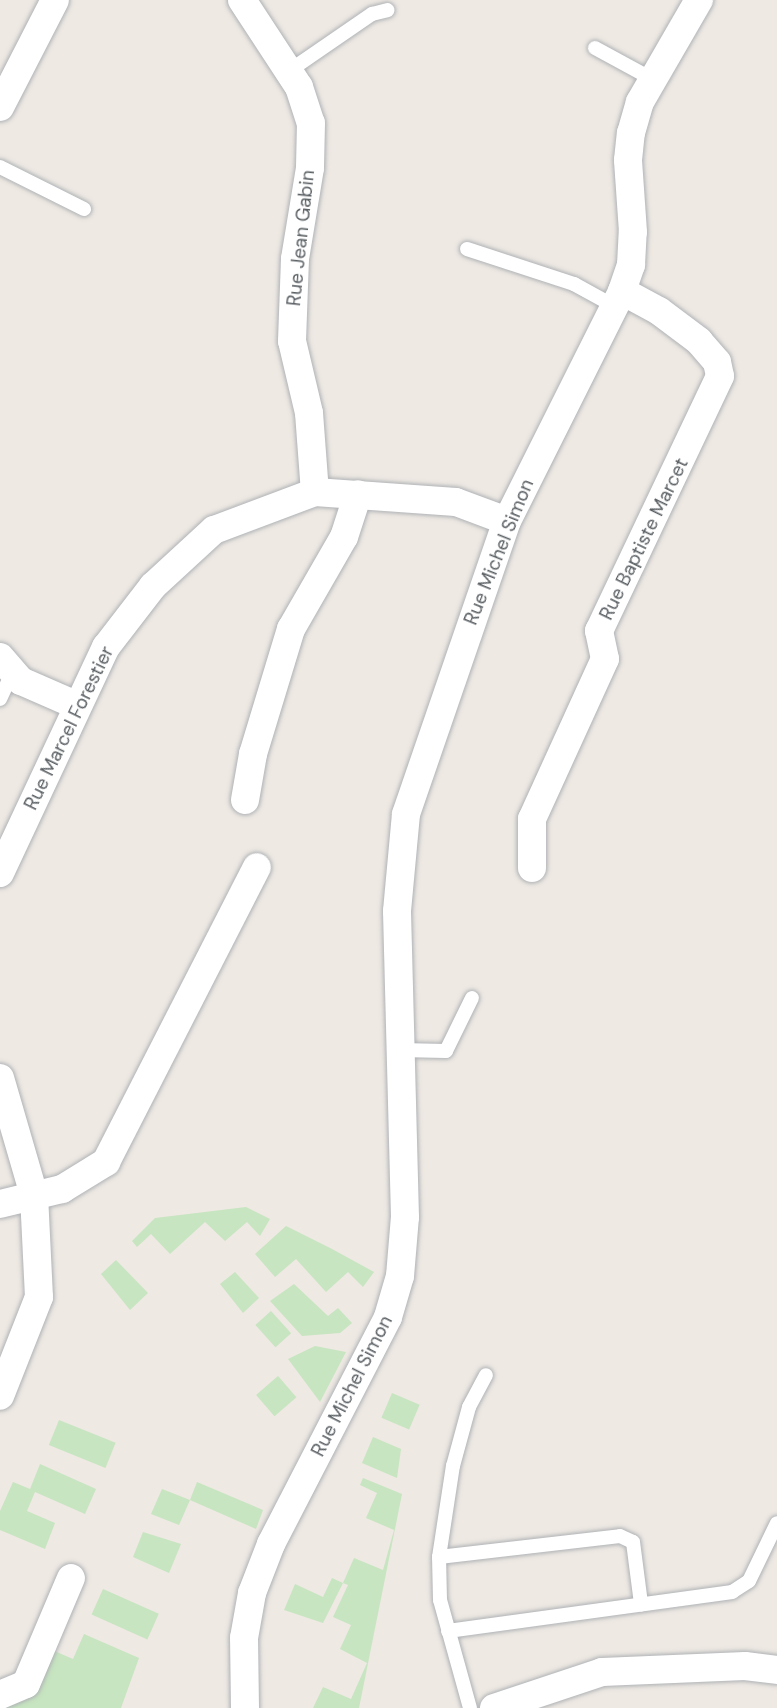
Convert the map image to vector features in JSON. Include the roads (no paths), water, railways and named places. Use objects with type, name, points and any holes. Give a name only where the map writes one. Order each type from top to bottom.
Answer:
[{"type":"street","points":[[0,107],[55,0]]},
{"type":"street","name":"Rue Jean Gabin","points":[[242,0],[289,71],[311,123],[310,168],[295,259],[292,341],[309,413],[315,492]]},
{"type":"street","name":"Rue Michel Simon","points":[[246,1708],[244,1638],[252,1593],[271,1544],[388,1317],[400,1276],[405,1217],[397,911],[406,814],[507,521],[618,298],[631,265],[631,133],[652,79],[699,0]]},
{"type":"street","name":"Rue Baptiste Marcet","points":[[532,869],[532,819],[605,659],[599,631],[720,376],[717,362],[699,341],[618,298]]},
{"type":"street","name":"Rue Marcel Forestier","points":[[0,873],[6,844],[106,647],[153,586],[214,530],[315,492],[456,502],[507,521]]},
{"type":"street","points":[[245,800],[253,754],[291,629],[344,537],[358,494]]},
{"type":"street","points":[[6,664],[21,681],[76,705]]},
{"type":"street","points":[[0,1204],[62,1189],[106,1161],[257,867]]},
{"type":"street","points":[[0,1078],[34,1195],[39,1297],[0,1396]]},
{"type":"street","points":[[0,1695],[26,1684],[71,1578]]},
{"type":"street","points":[[494,1708],[602,1671],[776,1666]]},
{"type":"lane","points":[[289,71],[372,13],[388,10]]},
{"type":"lane","points":[[595,48],[652,79]]},
{"type":"lane","points":[[0,167],[84,209]]},
{"type":"lane","points":[[467,249],[618,298]]},
{"type":"lane","points":[[0,699],[6,664]]},
{"type":"lane","points":[[400,1050],[446,1051],[472,998]]},
{"type":"lane","points":[[470,1708],[440,1600],[439,1557],[453,1466],[469,1407],[486,1375]]},
{"type":"lane","points":[[447,1631],[732,1592],[749,1581],[777,1523]]},
{"type":"lane","points":[[439,1557],[620,1536],[633,1542],[641,1604]]}]
